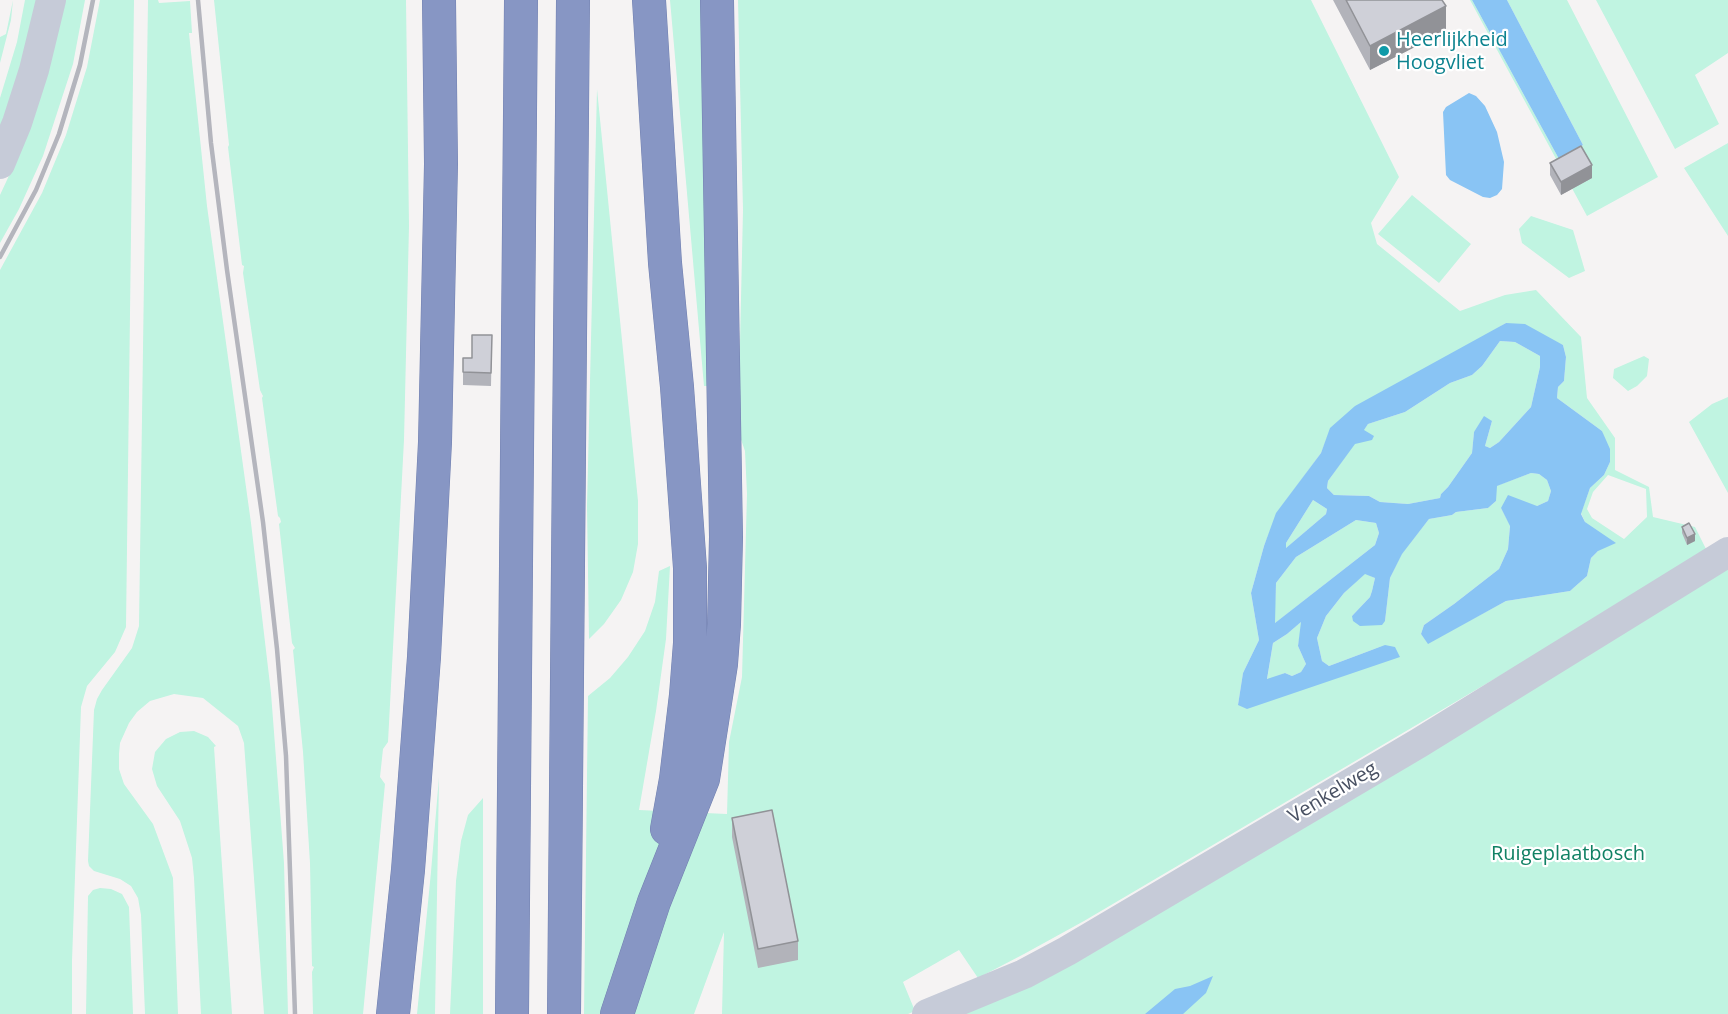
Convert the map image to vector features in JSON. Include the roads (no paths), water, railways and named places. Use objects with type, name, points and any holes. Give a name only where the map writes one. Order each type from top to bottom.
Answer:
[{"type":"highway","points":[[393,1014],[408,870],[424,657],[435,442],[441,164],[439,0]]},
{"type":"highway","points":[[512,1014],[521,0]]},
{"type":"highway","points":[[564,1014],[573,0]]},
{"type":"highway","points":[[649,0],[665,264],[677,387],[690,568],[690,779]]},
{"type":"highway","points":[[617,1014],[654,902],[721,664],[726,537],[717,0]]},
{"type":"street","points":[[0,164],[17,123],[34,70],[51,0]]},
{"type":"street","name":"Venkelweg","points":[[927,1014],[1024,974],[1067,951],[1419,743],[1728,552]]},
{"type":"water","points":[[1472,0],[1507,0],[1583,145],[1559,159]]},
{"type":"water","points":[[1469,93],[1476,96],[1485,106],[1497,132],[1504,162],[1502,189],[1490,198],[1483,197],[1450,180],[1446,175],[1443,112],[1446,107]]},
{"type":"water","points":[[1506,323],[1525,324],[1563,345],[1566,357],[1564,381],[1558,387],[1557,398],[1602,431],[1610,449],[1610,462],[1604,475],[1590,488],[1581,514],[1585,522],[1616,543],[1598,551],[1591,558],[1587,576],[1570,591],[1506,601],[1428,644],[1421,634],[1424,625],[1499,569],[1508,549],[1510,526],[1501,508],[1508,495],[1537,506],[1548,501],[1551,491],[1547,480],[1539,474],[1531,473],[1497,486],[1496,501],[1488,508],[1456,512],[1452,515],[1429,519],[1402,554],[1390,578],[1385,621],[1382,625],[1360,626],[1353,621],[1352,616],[1370,597],[1372,591],[1375,578],[1365,574],[1344,593],[1326,616],[1317,638],[1322,661],[1329,666],[1385,645],[1395,647],[1400,657],[1247,709],[1238,705],[1243,673],[1259,640],[1251,593],[1264,546],[1276,513],[1321,453],[1330,428],[1355,406]],"holes":[[[1500,341],[1515,342],[1540,356],[1540,367],[1531,407],[1499,442],[1490,448],[1485,446],[1492,421],[1484,416],[1474,432],[1472,453],[1440,498],[1408,504],[1380,502],[1369,496],[1334,495],[1327,488],[1328,481],[1355,444],[1372,440],[1374,436],[1364,430],[1368,424],[1405,412],[1450,383],[1472,375],[1482,366]],[[1313,500],[1327,509],[1326,514],[1286,548],[1286,543]],[[1356,520],[1376,523],[1379,533],[1375,545],[1275,623],[1276,583],[1296,557]],[[1301,622],[1298,646],[1306,664],[1301,672],[1292,676],[1285,673],[1267,679],[1273,643]]]},
{"type":"water","points":[[1213,976],[1206,993],[1183,1014],[1145,1014],[1175,989],[1190,986]]},
{"type":"railway","points":[[0,257],[36,190],[59,134],[80,65],[93,0]]},
{"type":"railway","points":[[198,0],[211,143],[263,522],[277,649],[286,756],[295,1014]]},
{"type":"place","name":"Heerlijkheid Hoogvliet","points":[[1384,51]]},
{"type":"park label","name":"Ruigeplaatbosch","points":[[1568,854]]}]
